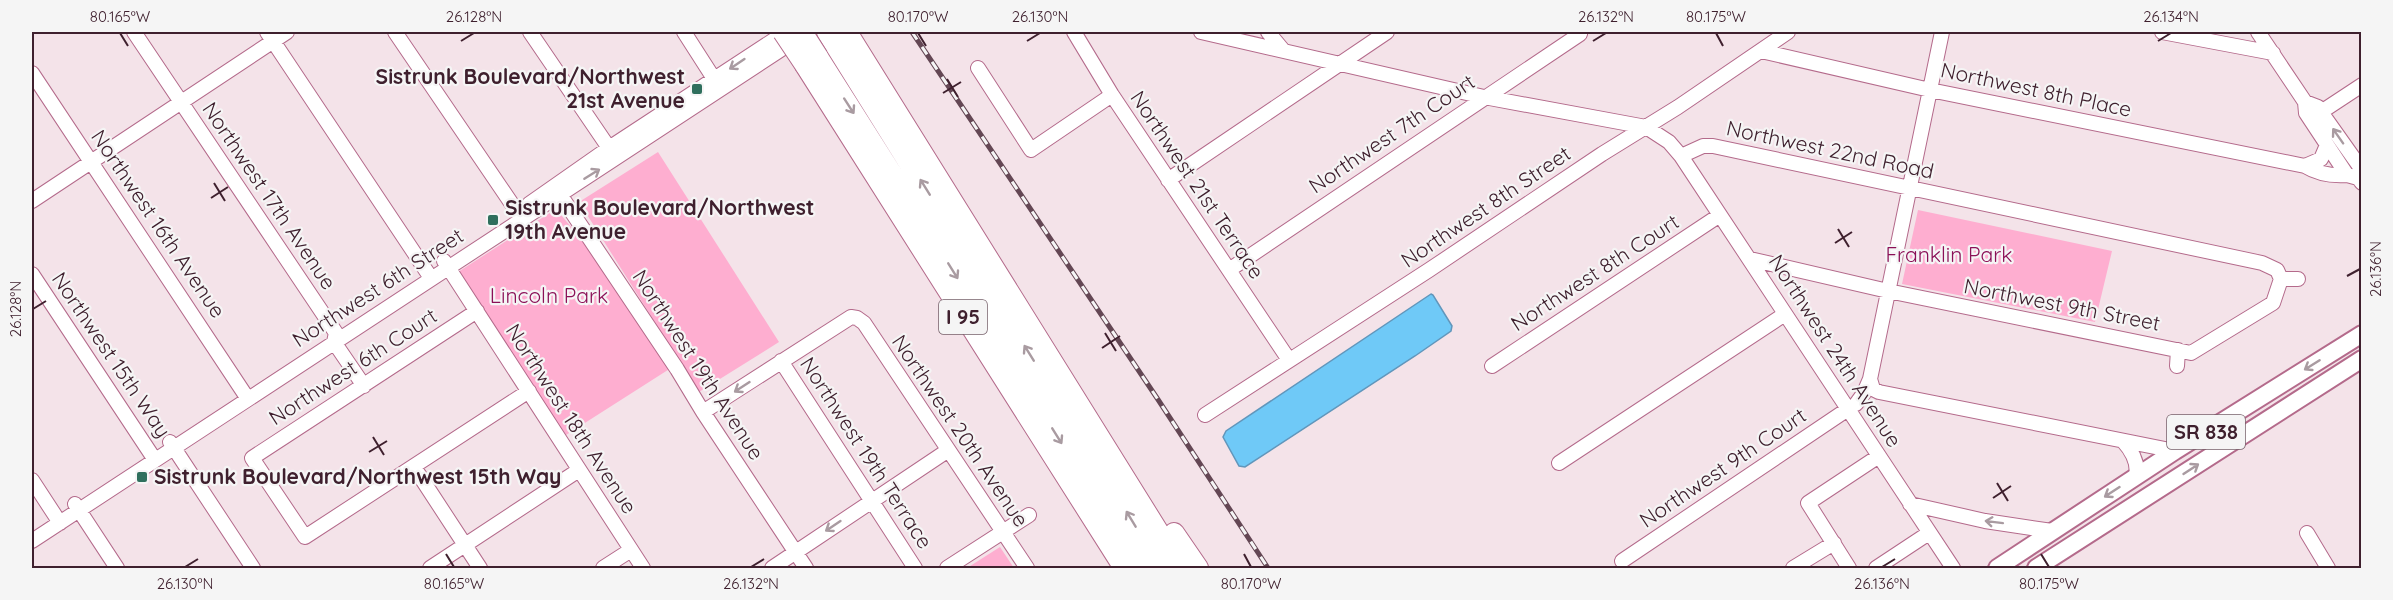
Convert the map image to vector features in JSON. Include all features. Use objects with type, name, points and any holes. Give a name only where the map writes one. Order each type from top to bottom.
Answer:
[{"type":"highway","name":"I 95","points":[[784,32],[812,61],[1124,568]]},
{"type":"highway","points":[[802,32],[812,61],[1142,568]]},
{"type":"highway","name":"I 95","points":[[840,36],[1119,468],[1180,568]]},
{"type":"highway","points":[[840,36],[1162,568]]},
{"type":"highway","points":[[1119,468],[1173,532],[1198,568]]},
{"type":"main road","name":"SR 838","points":[[1997,568],[2175,451],[2361,334]]},
{"type":"main road","name":"SR 838","points":[[2036,568],[2361,359]]},
{"type":"street","name":"Northwest 17th Avenue","points":[[134,32],[182,102],[364,386]]},
{"type":"street","points":[[32,201],[182,102],[270,36],[287,32]]},
{"type":"street","points":[[395,32],[518,213]]},
{"type":"street","points":[[530,32],[609,148]]},
{"type":"street","points":[[684,32],[717,84]]},
{"type":"street","name":"Northwest 6th Street","points":[[446,264],[717,84],[784,32]]},
{"type":"street","name":"Northwest 6th Street","points":[[32,542],[77,507],[430,275],[518,213],[557,190],[609,148],[808,32]]},
{"type":"street","name":"Northwest 21st Terrace","points":[[1074,32],[1112,95],[1289,360]]},
{"type":"street","points":[[1200,32],[1484,97],[1646,127],[1669,142],[1682,156]]},
{"type":"street","points":[[1266,46],[1267,32]]},
{"type":"street","points":[[1267,32],[1283,50]]},
{"type":"street","points":[[1168,180],[1388,32]]},
{"type":"street","name":"Northwest 8th Street","points":[[1205,415],[1429,270],[1788,32]]},
{"type":"street","name":"Northwest 9th Court","points":[[1622,561],[1852,407],[1864,393],[1874,386],[1888,291],[1942,32]]},
{"type":"street","points":[[2162,32],[2273,53]]},
{"type":"street","points":[[2258,32],[2305,102],[2306,113],[2327,145],[2356,179]]},
{"type":"street","name":"Northwest 7th Court","points":[[1229,270],[1580,34]]},
{"type":"street","points":[[270,36],[430,275]]},
{"type":"street","name":"Northwest 8th Place","points":[[1761,51],[1930,90],[2305,166],[2325,173],[2356,179]]},
{"type":"street","points":[[978,68],[1031,150],[1112,95]]},
{"type":"street","name":"Northwest 16th Avenue","points":[[32,73],[247,396]]},
{"type":"street","points":[[2321,112],[2361,85]]},
{"type":"street","points":[[2305,102],[2318,107],[2360,167],[2356,179]]},
{"type":"street","points":[[2305,166],[2320,159],[2327,145]]},
{"type":"street","name":"Northwest 22nd Road","points":[[1682,156],[1703,146],[1713,146],[2262,263],[2277,270],[2281,279]]},
{"type":"street","name":"Northwest 24th Avenue","points":[[1682,156],[1785,314],[1852,407],[1879,456],[1953,568]]},
{"type":"street","name":"Northwest 19th Avenue","points":[[557,190],[671,359],[703,412],[806,568]]},
{"type":"street","name":"Northwest 8th Court","points":[[1492,366],[1720,215]]},
{"type":"street","name":"Northwest 9th Street","points":[[1750,259],[1888,291],[2185,352]]},
{"type":"street","name":"Northwest 18th Avenue","points":[[446,264],[643,568]]},
{"type":"street","name":"Northwest 15th Way","points":[[32,274],[153,457]]},
{"type":"street","points":[[2177,366],[2185,352],[2273,303],[2281,279],[2298,279]]},
{"type":"street","name":"Northwest 6th Court","points":[[414,467],[305,537],[252,458],[477,311]]},
{"type":"street","points":[[1559,463],[1785,314]]},
{"type":"street","name":"Northwest 20th Avenue","points":[[781,361],[851,317],[864,323],[1027,568]]},
{"type":"street","points":[[703,412],[781,361]]},
{"type":"street","name":"Northwest 19th Terrace","points":[[781,361],[915,568]]},
{"type":"street","points":[[1874,386],[2175,451]]},
{"type":"street","points":[[480,568],[414,467],[529,392]]},
{"type":"street","points":[[2123,441],[2131,450],[2138,468],[2136,477]]},
{"type":"street","name":"Northwest 15th Way","points":[[172,445],[253,568]]},
{"type":"street","points":[[772,568],[947,451]]},
{"type":"street","points":[[1849,568],[1808,502],[1879,456]]},
{"type":"street","points":[[430,568],[579,470]]},
{"type":"street","points":[[32,480],[58,520]]},
{"type":"street","points":[[1910,504],[1985,521],[2052,531]]},
{"type":"street","points":[[77,507],[117,568]]},
{"type":"street","points":[[947,568],[1029,515]]},
{"type":"street","name":"Northwest 6th Street","points":[[32,532],[58,520]]},
{"type":"street","points":[[1876,568],[1929,533]]},
{"type":"street","points":[[2307,533],[2328,568]]},
{"type":"street","points":[[1793,568],[1834,543]]},
{"type":"street","points":[[603,568],[631,550]]},
{"type":"green space","points":[[658,152],[779,342],[699,392],[579,202]]},
{"type":"green space","name":"Lincoln Park","points":[[556,209],[599,260],[671,368],[566,435],[458,272]]},
{"type":"green space","name":"Franklin Park","points":[[1918,210],[2112,251],[2095,322],[1902,284]]},
{"type":"green space","points":[[1000,547],[1014,568],[967,568]]},
{"type":"water","points":[[1431,294],[1452,326],[1451,331],[1245,467],[1239,466],[1223,437],[1226,431]]},
{"type":"railway","points":[[912,32],[1268,568]]},
{"type":"place","name":"Sistrunk Boulevard/Northwest 21st Avenue","points":[[697,89]]},
{"type":"place","name":"Sistrunk Boulevard/Northwest 19th Avenue","points":[[493,220]]},
{"type":"place","name":"Sistrunk Boulevard/Northwest 15th Way","points":[[142,477]]}]
